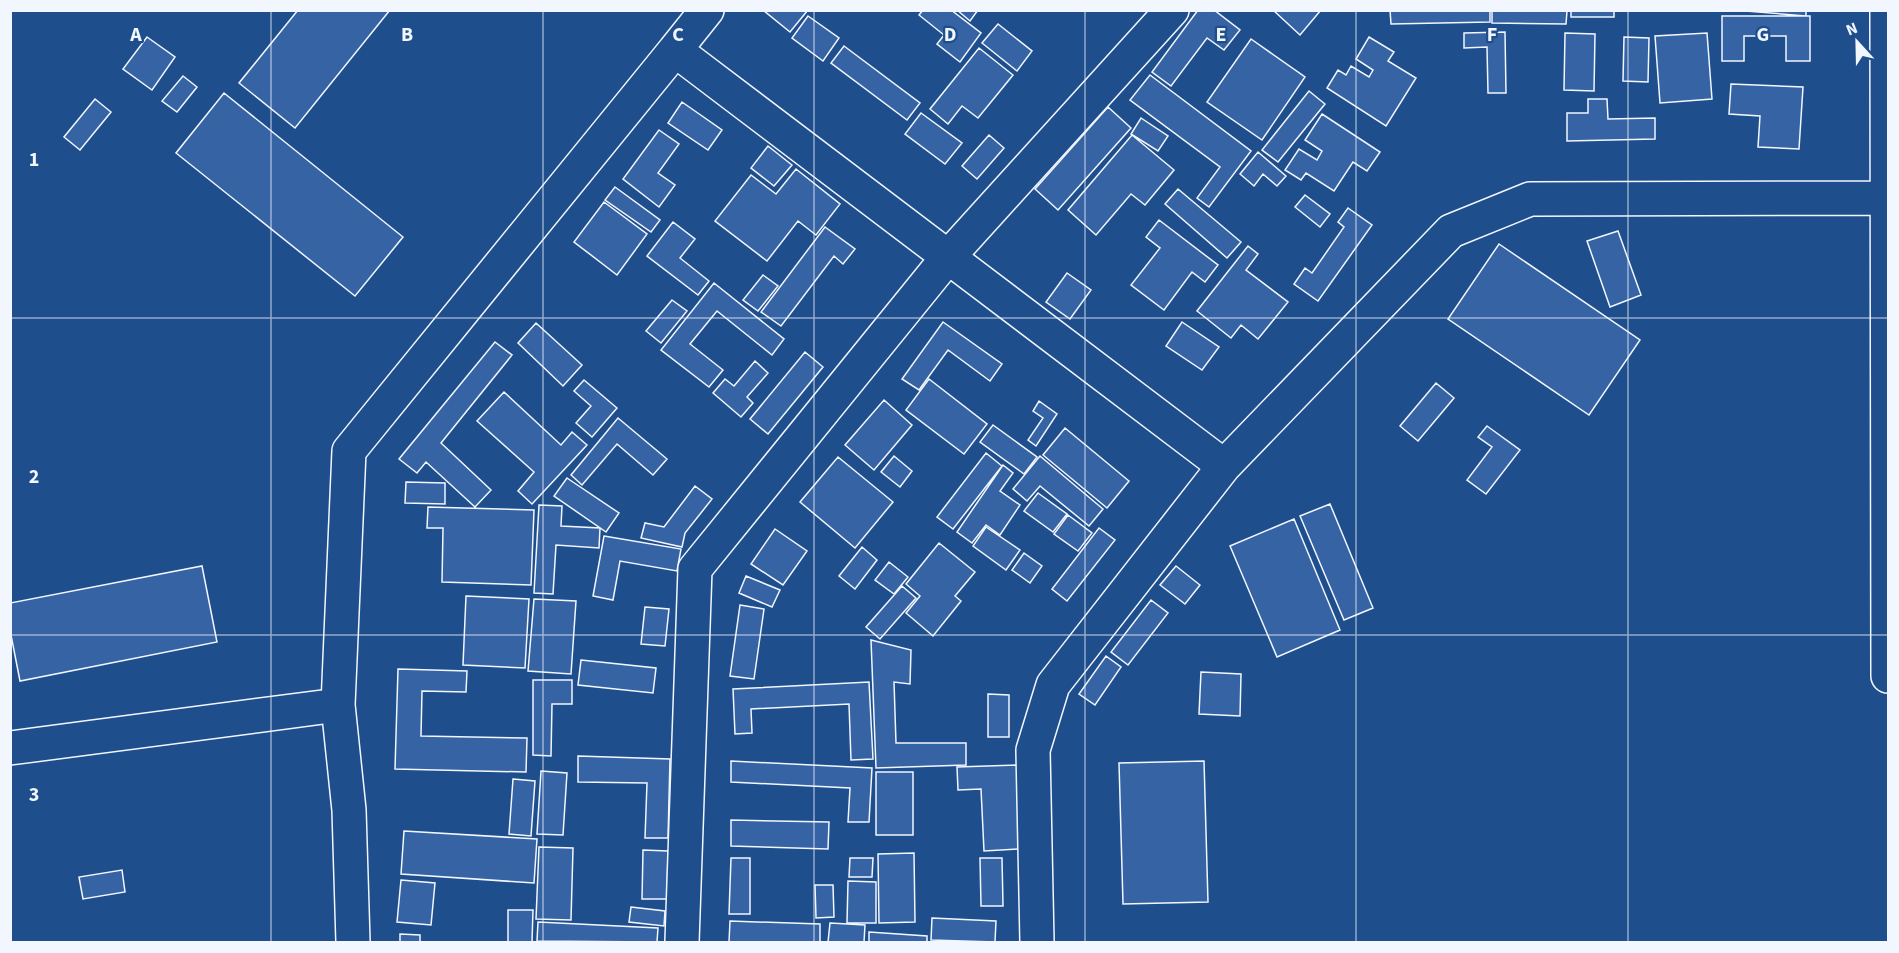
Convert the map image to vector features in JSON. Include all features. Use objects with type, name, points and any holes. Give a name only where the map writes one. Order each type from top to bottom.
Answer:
[{"type":"street","points":[[353,942],[349,810],[338,705],[349,451],[707,10]]},
{"type":"street","points":[[682,942],[694,569],[948,257],[1172,10]]},
{"type":"street","points":[[1887,10],[1888,676]]},
{"type":"street","points":[[675,50],[1224,466]]},
{"type":"street","points":[[1037,942],[1033,750],[1053,685],[1224,466],[1451,231],[1530,199],[1888,198]]},
{"type":"street","points":[[10,748],[338,705]]},
{"type":"building","points":[[298,10],[390,10],[295,128],[239,83]]},
{"type":"building","points":[[763,10],[808,10],[790,32]]},
{"type":"building","points":[[923,10],[951,10],[981,33],[960,62],[937,44],[944,35],[919,15]]},
{"type":"building","points":[[957,10],[978,10],[970,21]]},
{"type":"building","points":[[1198,10],[1214,10],[1240,30],[1224,50],[1207,38],[1171,86],[1152,72]]},
{"type":"building","points":[[1273,10],[1321,10],[1300,35]]},
{"type":"building","points":[[1390,10],[1490,10],[1490,22],[1391,24]]},
{"type":"building","points":[[1492,10],[1567,11],[1566,24],[1492,23]]},
{"type":"building","points":[[1571,10],[1614,10],[1614,17],[1571,17]]},
{"type":"building","points":[[1733,10],[1806,10],[1806,16]]},
{"type":"building","points":[[808,16],[839,38],[823,61],[792,38]]},
{"type":"building","points":[[1722,16],[1810,16],[1810,61],[1786,61],[1786,36],[1744,36],[1744,61],[1722,61]]},
{"type":"building","points":[[998,24],[1032,51],[1017,71],[982,43]]},
{"type":"building","points":[[1505,32],[1506,93],[1488,93],[1487,47],[1464,48],[1464,33]]},
{"type":"building","points":[[1565,33],[1595,34],[1594,91],[1564,90]]},
{"type":"building","points":[[1707,33],[1712,99],[1660,103],[1655,36]]},
{"type":"building","points":[[147,37],[175,57],[152,90],[123,69]]},
{"type":"building","points":[[1369,37],[1394,52],[1388,61],[1416,78],[1386,126],[1327,88],[1338,70],[1346,75],[1351,66],[1369,77],[1373,70],[1356,59]]},
{"type":"building","points":[[1624,37],[1649,38],[1648,82],[1623,81]]},
{"type":"building","points":[[1251,39],[1305,77],[1262,140],[1207,102]]},
{"type":"building","points":[[844,46],[920,103],[907,120],[831,63]]},
{"type":"building","points":[[979,48],[1013,75],[978,118],[962,106],[948,124],[930,109]]},
{"type":"building","points":[[1150,75],[1251,151],[1209,207],[1197,198],[1220,167],[1130,100]]},
{"type":"building","points":[[183,76],[197,87],[177,112],[162,101]]},
{"type":"building","points":[[1731,84],[1803,87],[1799,149],[1758,147],[1760,116],[1729,114]]},
{"type":"building","points":[[1309,91],[1325,104],[1278,162],[1262,150]]},
{"type":"building","points":[[224,93],[403,237],[355,296],[176,153]]},
{"type":"building","points":[[95,99],[111,112],[80,150],[64,137]]},
{"type":"building","points":[[1588,99],[1607,99],[1608,119],[1655,118],[1655,139],[1567,141],[1567,113],[1588,113]]},
{"type":"building","points":[[682,102],[722,130],[708,150],[668,123]]},
{"type":"building","points":[[1108,107],[1131,128],[1058,210],[1035,189]]},
{"type":"building","points":[[921,113],[962,143],[945,164],[905,134]]},
{"type":"building","points":[[1322,114],[1380,152],[1367,171],[1353,162],[1334,191],[1306,173],[1301,180],[1285,170],[1299,149],[1317,160],[1322,151],[1305,140]]},
{"type":"building","points":[[1141,118],[1168,136],[1158,151],[1131,134]]},
{"type":"building","points":[[659,130],[679,144],[658,173],[675,185],[659,207],[623,179]]},
{"type":"building","points":[[989,135],[1004,148],[977,179],[962,166]]},
{"type":"building","points":[[1132,135],[1174,170],[1145,205],[1131,194],[1096,235],[1068,210]]},
{"type":"building","points":[[768,146],[792,165],[774,186],[751,168]]},
{"type":"building","points":[[1258,152],[1286,176],[1277,186],[1263,174],[1254,186],[1240,174]]},
{"type":"building","points":[[796,169],[840,204],[816,235],[798,221],[767,261],[715,221],[751,175],[776,194]]},
{"type":"building","points":[[615,187],[660,220],[651,232],[605,200]]},
{"type":"building","points":[[1178,189],[1241,242],[1227,258],[1165,204]]},
{"type":"building","points":[[1305,195],[1330,214],[1320,227],[1295,207]]},
{"type":"building","points":[[604,202],[647,234],[617,275],[574,242]]},
{"type":"building","points":[[1348,208],[1372,225],[1318,301],[1294,284],[1305,268],[1312,273],[1344,227],[1338,222]]},
{"type":"building","points":[[1159,220],[1218,265],[1205,282],[1192,272],[1164,310],[1131,285],[1160,248],[1146,237]]},
{"type":"building","points":[[673,222],[695,239],[680,258],[709,281],[698,295],[647,256]]},
{"type":"building","points":[[825,227],[855,249],[843,264],[834,256],[781,326],[761,312]]},
{"type":"building","points":[[1618,231],[1641,295],[1610,307],[1587,241]]},
{"type":"building","points":[[1499,244],[1640,340],[1589,415],[1448,319]]},
{"type":"building","points":[[1248,246],[1258,254],[1246,270],[1288,302],[1258,339],[1241,325],[1231,338],[1197,311]]},
{"type":"building","points":[[1067,273],[1091,290],[1070,319],[1046,302]]},
{"type":"building","points":[[763,275],[778,286],[758,311],[743,300]]},
{"type":"building","points":[[714,283],[784,339],[772,355],[717,311],[690,344],[723,370],[709,387],[661,350]]},
{"type":"building","points":[[672,300],[687,311],[661,343],[646,331]]},
{"type":"building","points":[[943,322],[1002,364],[990,381],[948,350],[919,390],[902,379]]},
{"type":"building","points":[[1182,322],[1219,347],[1202,370],[1166,346]]},
{"type":"building","points":[[536,323],[582,365],[563,386],[518,343]]},
{"type":"building","points":[[495,342],[512,355],[441,443],[491,490],[475,507],[426,462],[417,473],[399,459]]},
{"type":"building","points":[[805,352],[823,367],[768,434],[750,419]]},
{"type":"building","points":[[755,361],[768,373],[747,397],[753,403],[741,417],[713,393],[725,379],[734,386]]},
{"type":"building","points":[[929,379],[987,424],[964,454],[906,410]]},
{"type":"building","points":[[584,380],[617,408],[592,437],[576,423],[591,406],[574,391]]},
{"type":"building","points":[[1436,383],[1454,398],[1418,441],[1400,426]]},
{"type":"building","points":[[504,392],[561,445],[572,432],[587,445],[532,504],[518,491],[534,472],[477,421]]},
{"type":"building","points":[[884,400],[912,425],[874,470],[845,445]]},
{"type":"building","points":[[1039,401],[1057,414],[1036,446],[1028,440],[1043,418],[1033,411]]},
{"type":"building","points":[[618,418],[667,459],[653,475],[617,444],[582,485],[571,475]]},
{"type":"building","points":[[993,425],[1037,457],[1024,474],[980,442]]},
{"type":"building","points":[[1487,426],[1520,450],[1486,494],[1467,480],[1492,447],[1478,437]]},
{"type":"building","points":[[1065,428],[1129,481],[1107,508],[1043,455]]},
{"type":"building","points":[[986,453],[1002,466],[953,529],[937,517]]},
{"type":"building","points":[[894,456],[912,471],[900,487],[881,472]]},
{"type":"building","points":[[1040,456],[1103,509],[1089,526],[1040,486],[1027,501],[1013,489]]},
{"type":"building","points":[[838,457],[893,502],[855,548],[800,502]]},
{"type":"building","points":[[1003,465],[1013,473],[1000,491],[1020,505],[1000,535],[986,525],[972,543],[957,532]]},
{"type":"building","points":[[567,478],[619,513],[606,532],[554,496]]},
{"type":"building","points":[[406,482],[445,483],[445,504],[405,503]]},
{"type":"building","points":[[695,486],[712,499],[685,533],[682,547],[641,538],[645,523],[664,527]]},
{"type":"building","points":[[1038,493],[1067,514],[1053,532],[1024,511]]},
{"type":"building","points":[[1330,504],[1373,608],[1344,620],[1300,516]]},
{"type":"building","points":[[539,505],[562,506],[561,526],[600,528],[599,548],[556,545],[553,594],[534,593]]},
{"type":"building","points":[[428,507],[534,510],[531,585],[442,582],[443,528],[427,528]]},
{"type":"building","points":[[1068,515],[1092,533],[1078,551],[1054,534]]},
{"type":"building","points":[[1294,519],[1340,630],[1277,657],[1230,546]]},
{"type":"building","points":[[986,527],[1020,550],[1006,570],[973,546]]},
{"type":"building","points":[[1099,528],[1115,540],[1067,601],[1052,589]]},
{"type":"building","points":[[775,529],[807,551],[783,585],[751,564]]},
{"type":"building","points":[[604,536],[681,549],[677,571],[620,561],[613,600],[593,596]]},
{"type":"building","points":[[939,543],[975,572],[955,596],[961,601],[933,636],[906,613],[920,596],[906,584]]},
{"type":"building","points":[[862,547],[877,560],[855,589],[839,576]]},
{"type":"building","points":[[1024,553],[1042,566],[1030,583],[1012,570]]},
{"type":"building","points":[[889,562],[908,577],[894,594],[875,580]]},
{"type":"building","points":[[202,566],[217,642],[20,681],[10,630],[10,603]]},
{"type":"building","points":[[1176,566],[1200,585],[1185,604],[1160,585]]},
{"type":"building","points":[[746,576],[780,590],[772,607],[739,593]]},
{"type":"building","points":[[902,586],[916,598],[880,639],[866,627]]},
{"type":"building","points":[[466,596],[529,599],[525,668],[463,665]]},
{"type":"building","points":[[534,599],[576,601],[571,674],[528,671]]},
{"type":"building","points":[[1151,600],[1168,613],[1128,665],[1111,652]]},
{"type":"building","points":[[740,605],[764,609],[754,679],[730,676]]},
{"type":"building","points":[[645,607],[669,609],[665,646],[641,644]]},
{"type":"building","points":[[871,640],[911,650],[910,684],[894,682],[896,743],[966,743],[966,765],[876,768]]},
{"type":"building","points":[[1106,656],[1121,667],[1095,705],[1079,694]]},
{"type":"building","points":[[581,660],[656,668],[653,693],[578,685]]},
{"type":"building","points":[[398,669],[467,671],[466,692],[422,691],[421,736],[527,738],[526,772],[395,769]]},
{"type":"building","points":[[1201,672],[1241,674],[1240,716],[1199,714]]},
{"type":"building","points":[[533,680],[572,680],[572,704],[552,704],[551,756],[533,755]]},
{"type":"building","points":[[869,682],[873,759],[851,760],[849,704],[751,709],[752,733],[735,734],[733,689]]},
{"type":"building","points":[[988,694],[1009,695],[1009,737],[988,737]]},
{"type":"building","points":[[578,756],[670,759],[668,838],[645,838],[647,783],[578,782]]},
{"type":"building","points":[[731,761],[872,768],[869,822],[848,822],[850,788],[731,782]]},
{"type":"building","points":[[1204,761],[1208,902],[1123,904],[1119,763]]},
{"type":"building","points":[[1017,765],[1020,849],[984,851],[981,789],[958,790],[957,767]]},
{"type":"building","points":[[541,771],[567,773],[563,835],[537,834]]},
{"type":"building","points":[[876,772],[913,772],[913,835],[876,835]]},
{"type":"building","points":[[513,779],[535,781],[531,836],[509,834]]},
{"type":"building","points":[[731,820],[829,822],[828,849],[731,846]]},
{"type":"building","points":[[404,831],[537,839],[534,883],[401,874]]},
{"type":"building","points":[[539,847],[573,848],[571,920],[536,919]]},
{"type":"building","points":[[643,850],[668,851],[667,899],[642,899]]},
{"type":"building","points":[[914,853],[915,922],[879,923],[878,854]]},
{"type":"building","points":[[731,858],[750,858],[750,914],[729,914]]},
{"type":"building","points":[[850,858],[873,858],[872,877],[849,877]]},
{"type":"building","points":[[980,858],[1002,858],[1003,906],[981,906]]},
{"type":"building","points":[[122,870],[125,892],[83,899],[79,877]]},
{"type":"building","points":[[401,880],[435,883],[431,925],[397,922]]},
{"type":"building","points":[[848,881],[876,882],[876,923],[847,923]]},
{"type":"building","points":[[815,885],[833,885],[834,917],[816,918]]},
{"type":"building","points":[[631,907],[665,911],[664,926],[629,922]]},
{"type":"building","points":[[508,910],[533,910],[532,942],[508,942]]},
{"type":"building","points":[[932,918],[996,921],[995,942],[931,940]]},
{"type":"building","points":[[730,921],[820,924],[820,942],[729,942]]},
{"type":"building","points":[[538,922],[658,928],[657,942],[537,941]]},
{"type":"building","points":[[830,923],[865,925],[864,942],[828,942]]},
{"type":"building","points":[[869,932],[927,936],[927,942],[869,942]]},
{"type":"building","points":[[400,934],[420,935],[420,942],[400,942]]}]
